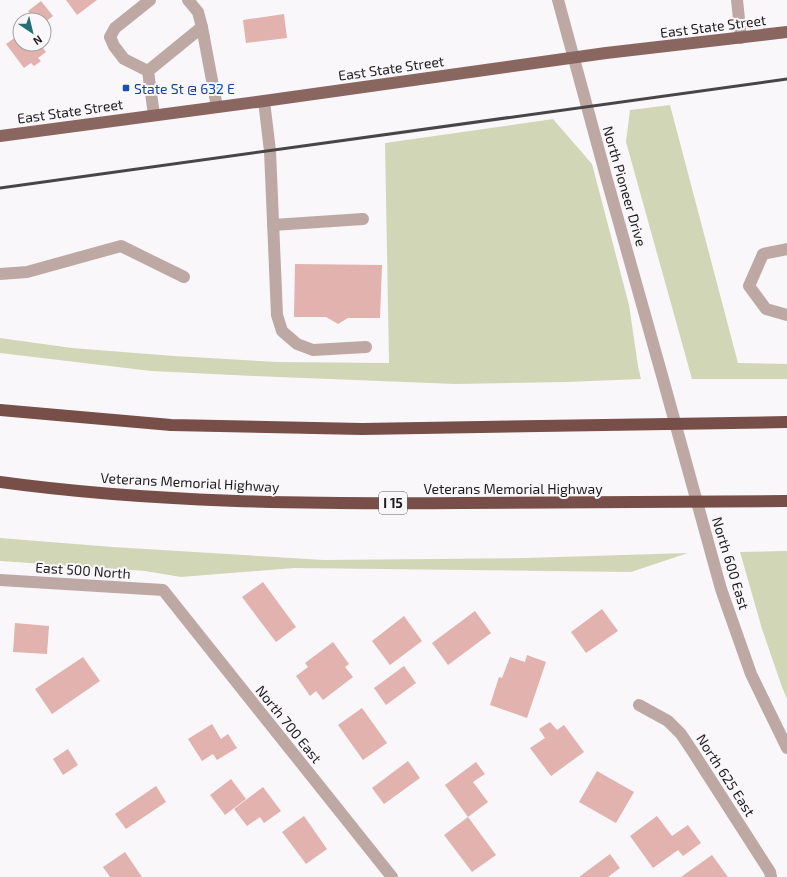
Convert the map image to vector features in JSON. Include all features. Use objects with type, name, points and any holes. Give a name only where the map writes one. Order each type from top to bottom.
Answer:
[{"type":"highway","points":[[0,410],[171,425],[362,429],[787,422]]},
{"type":"highway","name":"Veterans Memorial Highway","points":[[0,482],[60,489],[182,499],[265,502],[372,504],[787,501]]},
{"type":"main road","name":"East State Street","points":[[0,136],[606,53],[787,32]]},
{"type":"street","points":[[148,71],[124,59],[114,46],[110,37],[115,28],[150,0]]},
{"type":"street","points":[[188,0],[198,12],[217,107]]},
{"type":"street","name":"North Pioneer Drive","points":[[558,0],[663,379]]},
{"type":"street","points":[[737,0],[741,38]]},
{"type":"street","points":[[148,71],[202,27]]},
{"type":"street","points":[[148,71],[154,115]]},
{"type":"street","points":[[264,101],[270,151],[276,315],[282,331],[297,344],[314,350],[366,347]]},
{"type":"street","points":[[273,225],[363,219]]},
{"type":"street","points":[[0,274],[27,272],[121,246],[184,277]]},
{"type":"street","points":[[787,249],[763,254],[749,286],[766,309],[787,315]]},
{"type":"street","name":"North 600 East","points":[[663,379],[721,589],[751,674],[787,748]]},
{"type":"street","name":"East 500 North","points":[[0,580],[163,590]]},
{"type":"street","name":"North 700 East","points":[[163,590],[392,877]]},
{"type":"street","name":"North 625 East","points":[[639,705],[668,721],[681,734],[698,758],[770,872],[771,877]]},
{"type":"green space","points":[[670,105],[738,363],[787,364],[787,379],[692,379],[626,142],[630,110]]},
{"type":"green space","points":[[553,119],[592,164],[629,305],[641,379],[455,384],[253,376],[151,371],[0,353],[0,338],[72,348],[174,356],[277,362],[389,363],[385,143]]},
{"type":"green space","points":[[0,538],[113,547],[324,560],[525,558],[688,553],[631,572],[294,568],[181,577],[145,571],[0,561]]},
{"type":"green space","points":[[787,551],[787,699],[762,629],[740,552]]},
{"type":"building","points":[[66,0],[97,0],[77,15]]},
{"type":"building","points":[[41,1],[50,12],[29,12],[28,11]]},
{"type":"building","points":[[284,14],[287,38],[246,43],[243,20]]},
{"type":"building","points":[[12,40],[12,52],[6,44]]},
{"type":"building","points":[[12,52],[46,52],[38,58],[41,61],[34,66],[31,63],[24,68]]},
{"type":"building","points":[[295,264],[382,265],[380,318],[348,318],[338,324],[326,317],[294,317]]},
{"type":"building","points":[[263,582],[296,627],[276,642],[242,597]]},
{"type":"building","points":[[602,609],[618,631],[586,653],[571,632]]},
{"type":"building","points":[[475,611],[491,633],[448,665],[432,643]]},
{"type":"building","points":[[404,616],[422,641],[390,665],[372,641]]},
{"type":"building","points":[[15,623],[49,626],[47,654],[13,652]]},
{"type":"building","points":[[333,642],[349,664],[345,667],[353,677],[323,700],[316,691],[310,696],[296,676],[308,667],[305,663]]},
{"type":"building","points":[[527,655],[546,662],[527,718],[490,705],[499,677],[502,678],[510,657],[525,662]]},
{"type":"building","points":[[83,657],[100,681],[52,714],[35,689]]},
{"type":"building","points":[[404,666],[416,683],[386,705],[374,688]]},
{"type":"building","points":[[362,708],[387,743],[363,760],[338,725]]},
{"type":"building","points":[[550,722],[557,730],[564,725],[584,752],[551,776],[530,748],[545,738],[539,729]]},
{"type":"building","points":[[212,724],[221,739],[228,734],[237,748],[217,760],[213,754],[202,761],[188,739]]},
{"type":"building","points":[[68,749],[78,765],[63,775],[53,759]]},
{"type":"building","points":[[408,761],[420,778],[384,804],[372,788]]},
{"type":"building","points":[[476,762],[485,774],[473,782],[488,802],[468,817],[445,785]]},
{"type":"building","points":[[597,771],[634,792],[616,823],[579,802]]},
{"type":"building","points":[[231,779],[246,799],[225,815],[210,795]]},
{"type":"building","points":[[156,786],[166,802],[126,829],[115,814]]},
{"type":"building","points":[[263,787],[281,811],[264,823],[260,817],[247,826],[234,809]]},
{"type":"building","points":[[304,816],[327,849],[306,864],[282,832]]},
{"type":"building","points":[[657,816],[672,836],[688,825],[701,843],[683,856],[678,850],[653,868],[630,836]]},
{"type":"building","points":[[468,817],[496,855],[472,872],[444,835]]},
{"type":"building","points":[[125,852],[142,877],[110,877],[103,867]]},
{"type":"building","points":[[610,854],[620,868],[608,877],[579,877]]},
{"type":"building","points":[[712,855],[728,877],[681,877]]},
{"type":"railway","points":[[0,188],[590,105],[787,79]]},
{"type":"place","name":"State St @ 632 E","points":[[126,88]]}]
